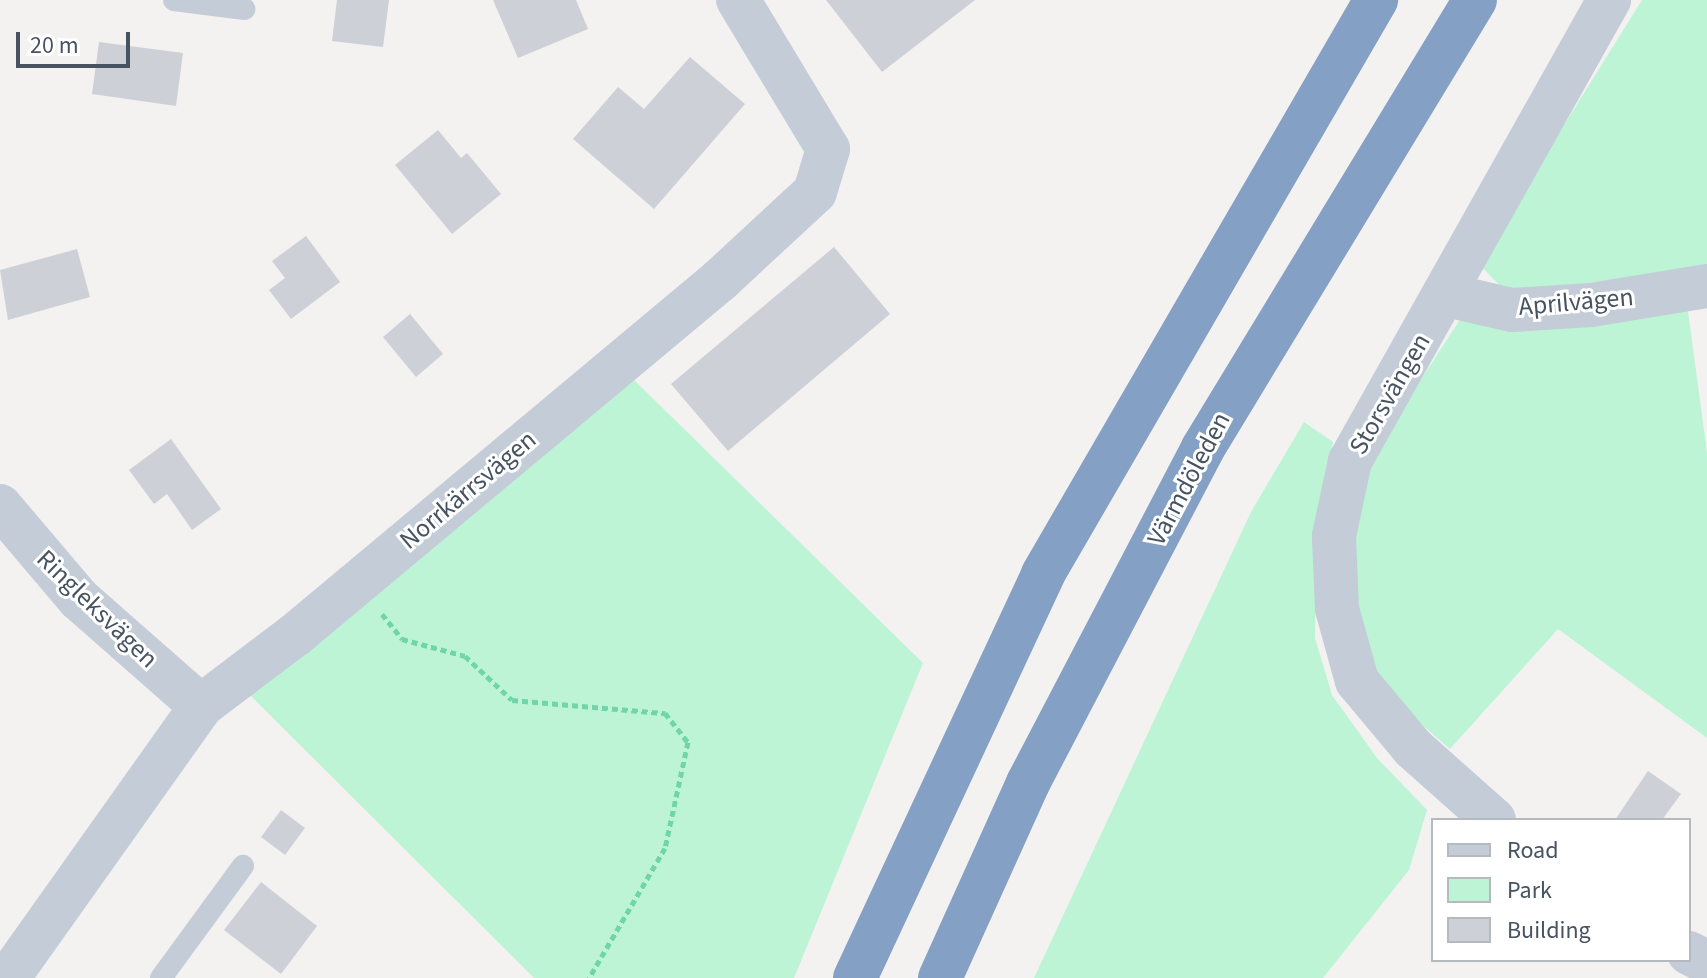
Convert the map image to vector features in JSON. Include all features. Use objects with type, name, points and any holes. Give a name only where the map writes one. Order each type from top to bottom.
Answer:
[{"type":"highway","points":[[855,978],[1043,574],[1376,0]]},
{"type":"highway","name":"Värmdöleden","points":[[940,978],[1028,783],[1203,448],[1475,0]]},
{"type":"street","name":"Norrkärrsvägen","points":[[8,978],[201,706],[358,582],[720,280],[815,192],[828,149],[738,0]]},
{"type":"street","name":"Storsvängen","points":[[1492,818],[1413,748],[1357,681],[1343,645],[1336,597],[1334,536],[1350,461],[1447,295],[1481,223],[1609,0]]},
{"type":"street","name":"Aprilvägen","points":[[1447,295],[1512,310],[1591,305],[1707,286]]},
{"type":"street","name":"Ringleksvägen","points":[[2,513],[79,599],[201,706]]},
{"type":"lane","points":[[174,0],[244,9]]},
{"type":"lane","points":[[161,978],[243,866]]},
{"type":"path","points":[[358,582],[402,639],[465,656],[512,700],[665,713],[688,742],[665,848],[589,978]]},
{"type":"green space","points":[[1642,0],[1707,0],[1707,268],[1507,293],[1478,263]]},
{"type":"green space","points":[[1688,311],[1707,453],[1707,738],[1558,629],[1450,749],[1383,691],[1362,645],[1346,557],[1366,464],[1461,318]]},
{"type":"green space","points":[[631,377],[923,663],[794,978],[534,978],[247,692]]},
{"type":"green space","points":[[1304,422],[1333,442],[1317,514],[1315,638],[1332,695],[1377,758],[1427,810],[1409,870],[1323,978],[1034,978],[1251,512]]},
{"type":"building","points":[[337,0],[389,0],[383,47],[332,41]]},
{"type":"building","points":[[493,0],[576,0],[588,29],[518,58]]},
{"type":"building","points":[[826,0],[975,0],[882,72]]},
{"type":"building","points":[[99,42],[183,53],[176,106],[92,94]]},
{"type":"building","points":[[690,57],[745,104],[654,209],[573,139],[618,87],[644,109]]},
{"type":"building","points":[[438,130],[461,158],[467,153],[501,194],[452,234],[395,165]]},
{"type":"building","points":[[306,236],[340,282],[291,319],[269,290],[285,278],[272,261]]},
{"type":"building","points":[[834,247],[890,314],[728,451],[671,384]]},
{"type":"building","points":[[77,249],[90,297],[8,320],[0,270]]},
{"type":"building","points":[[410,314],[443,354],[416,377],[383,337]]},
{"type":"building","points":[[171,439],[221,509],[192,530],[167,494],[154,504],[129,470]]},
{"type":"building","points":[[1648,771],[1681,794],[1663,818],[1616,818]]},
{"type":"building","points":[[281,810],[305,828],[285,855],[261,837]]},
{"type":"building","points":[[261,882],[317,926],[281,974],[224,930]]}]
